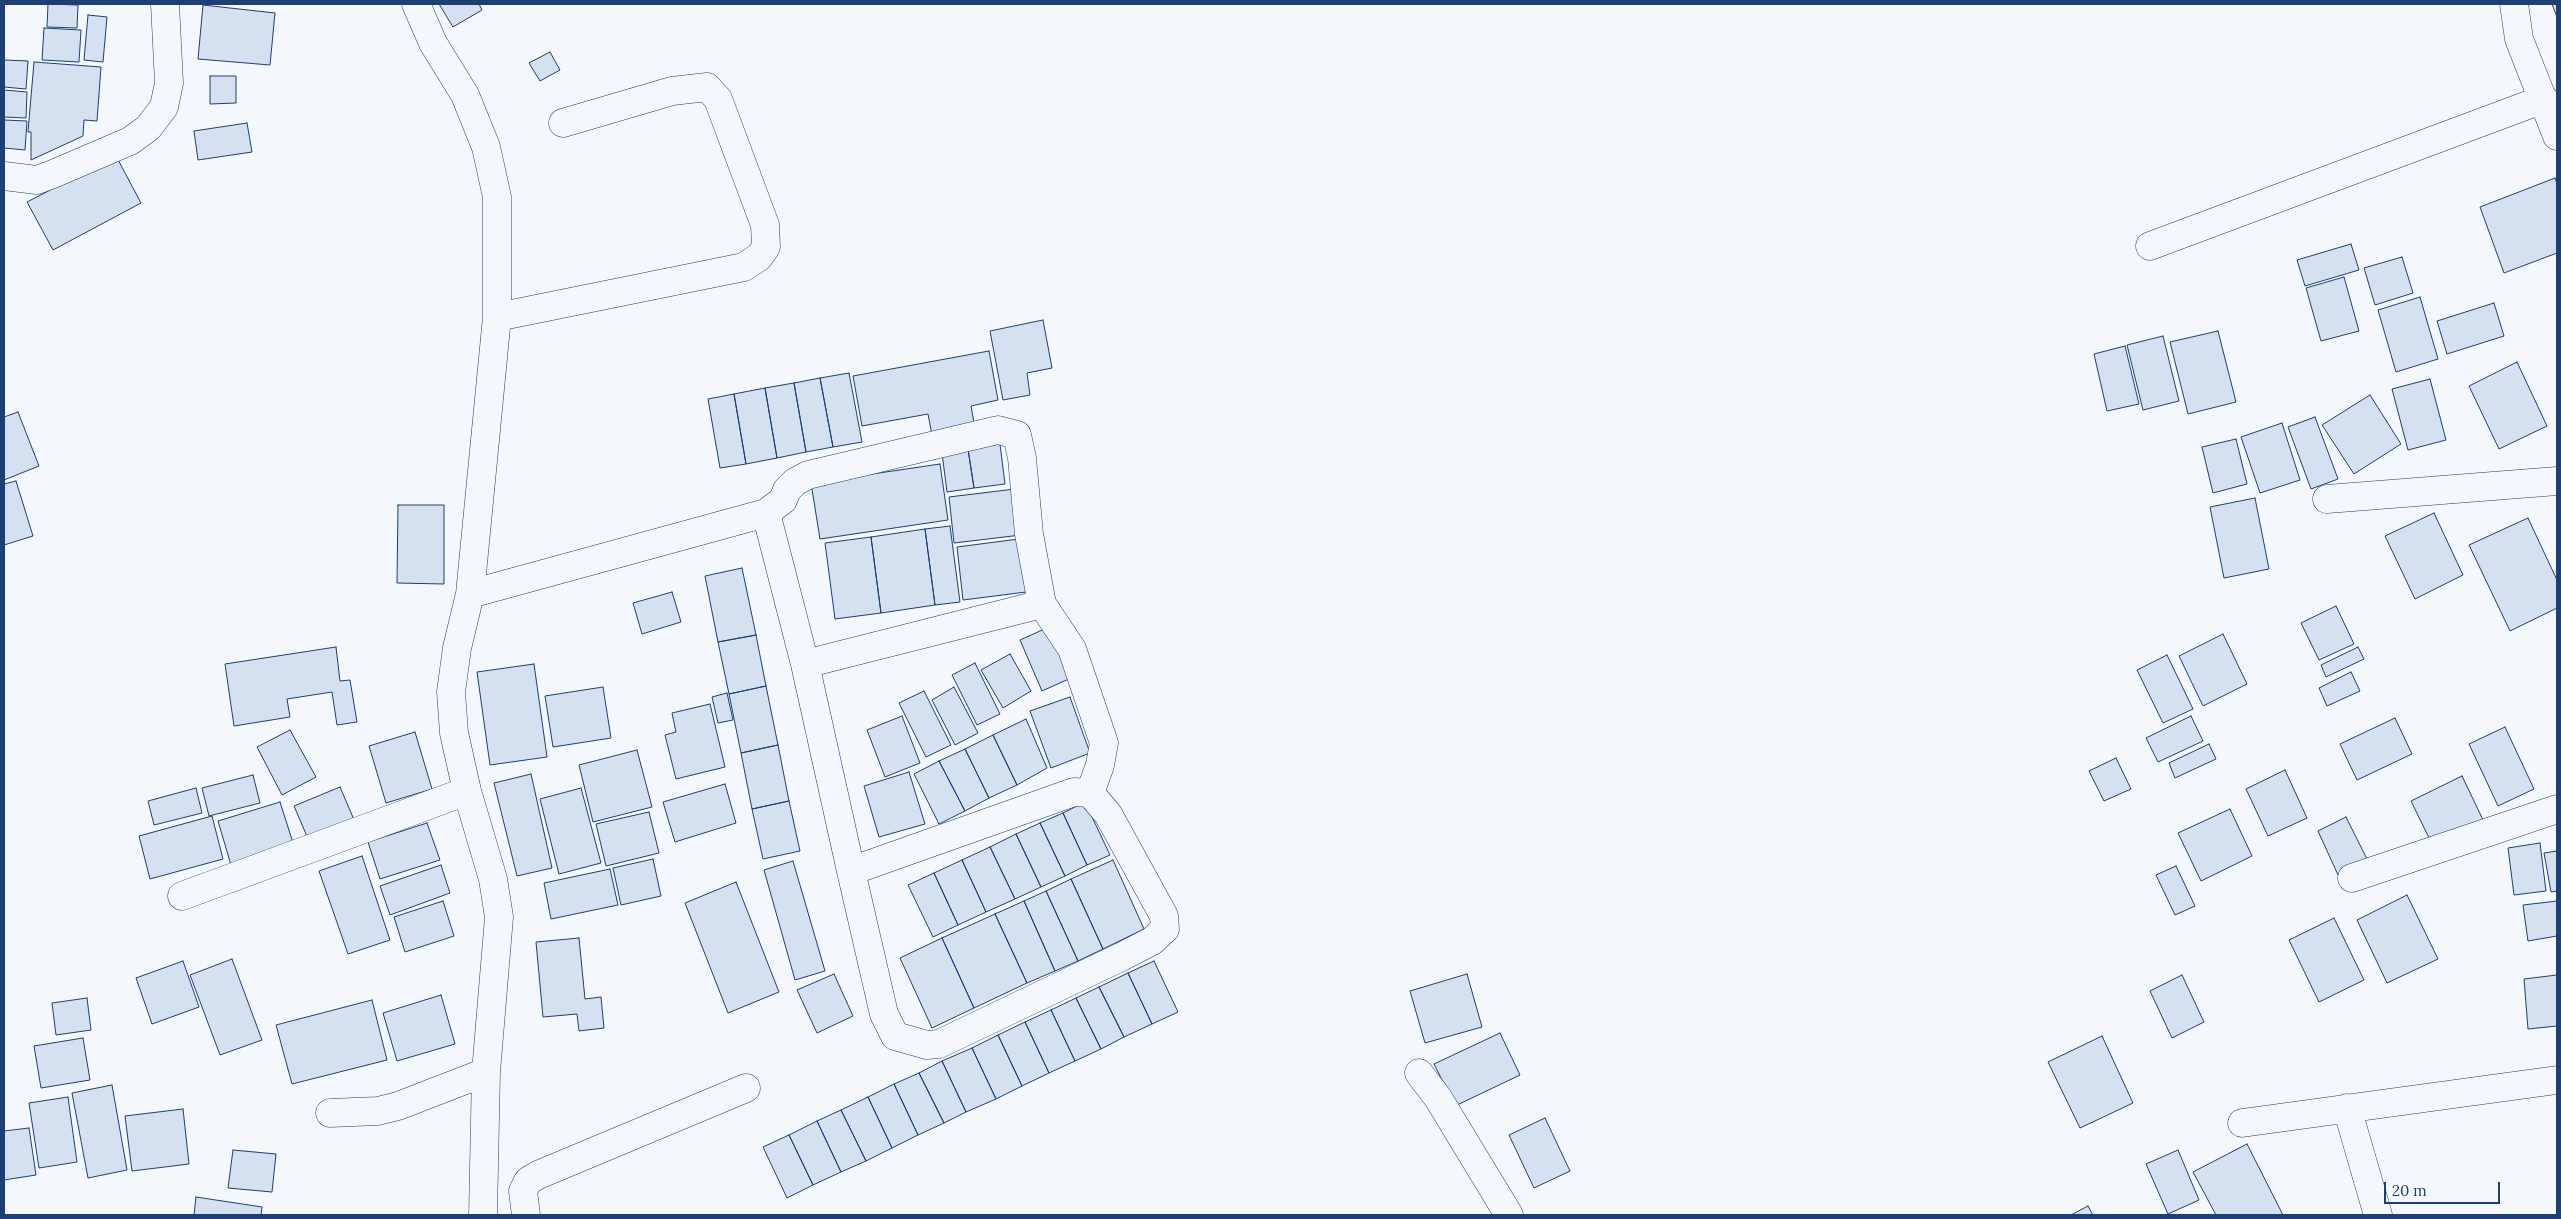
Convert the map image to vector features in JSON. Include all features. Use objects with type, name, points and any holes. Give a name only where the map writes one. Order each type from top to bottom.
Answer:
[{"type":"street","points":[[4,176],[37,180],[130,141],[148,128],[164,107],[170,83],[165,4]]},
{"type":"street","points":[[416,4],[433,43],[465,95],[486,147],[497,196],[497,317],[470,594],[457,648],[451,692],[454,733],[467,791],[493,879],[500,917],[486,1072],[483,1215]]},
{"type":"street","points":[[2514,4],[2519,39],[2557,136]]},
{"type":"street","points":[[497,317],[744,267],[759,257],[766,247],[765,225],[718,99],[707,87],[672,91],[564,123]]},
{"type":"street","points":[[2150,246],[2544,99]]},
{"type":"street","points":[[470,594],[766,513],[783,500],[787,490],[795,482],[808,475],[998,430],[1017,435],[1022,458],[1029,534],[1042,604],[1072,649],[1104,744],[1100,765],[1090,793]]},
{"type":"street","points":[[2327,498],[2557,480]]},
{"type":"street","points":[[766,513],[805,664],[851,871],[884,1014],[895,1036],[927,1045],[939,1044],[1121,957],[1152,941],[1165,929],[1164,916],[1112,822],[1090,793],[1074,792],[851,871]]},
{"type":"street","points":[[805,664],[1042,604]]},
{"type":"street","points":[[182,896],[467,791]]},
{"type":"street","points":[[2352,878],[2557,810]]},
{"type":"street","points":[[330,1113],[378,1111],[398,1106],[486,1072]]},
{"type":"street","points":[[1419,1073],[1438,1098],[1509,1215]]},
{"type":"street","points":[[2242,1122],[2557,1080]]},
{"type":"street","points":[[526,1215],[523,1191],[528,1181],[538,1175],[746,1088]]},
{"type":"street","points":[[2347,1108],[2378,1215]]},
{"type":"building","points":[[48,4],[78,5],[77,28],[47,27]]},
{"type":"building","points":[[439,4],[479,4],[482,10],[453,27]]},
{"type":"building","points":[[2552,4],[2557,4],[2557,17]]},
{"type":"building","points":[[203,5],[275,13],[270,65],[198,59]]},
{"type":"building","points":[[88,15],[107,17],[103,62],[84,60]]},
{"type":"building","points":[[44,28],[81,30],[79,62],[42,60]]},
{"type":"building","points":[[550,52],[560,70],[540,81],[529,63]]},
{"type":"building","points":[[4,60],[28,61],[26,89],[4,87]]},
{"type":"building","points":[[34,62],[101,67],[97,121],[84,120],[83,136],[31,160],[31,132],[28,132]]},
{"type":"building","points":[[210,76],[236,76],[236,103],[210,104]]},
{"type":"building","points":[[4,90],[27,92],[26,118],[4,117]]},
{"type":"building","points":[[4,120],[27,121],[25,150],[4,148]]},
{"type":"building","points":[[247,123],[252,152],[198,160],[194,131]]},
{"type":"building","points":[[116,156],[141,203],[53,250],[27,202]]},
{"type":"building","points":[[2555,178],[2557,184],[2557,253],[2504,273],[2480,207]]},
{"type":"building","points":[[2351,244],[2359,270],[2305,286],[2297,260]]},
{"type":"building","points":[[2402,257],[2413,293],[2375,305],[2364,268]]},
{"type":"building","points":[[2344,277],[2359,331],[2321,341],[2306,288]]},
{"type":"building","points":[[2420,297],[2438,359],[2396,372],[2378,310]]},
{"type":"building","points":[[2494,303],[2504,336],[2447,354],[2437,321]]},
{"type":"building","points":[[1043,320],[1052,368],[1027,373],[1030,395],[1003,400],[990,331]]},
{"type":"building","points":[[2218,331],[2236,402],[2188,414],[2170,342]]},
{"type":"building","points":[[2163,336],[2179,401],[2143,410],[2127,345]]},
{"type":"building","points":[[2125,346],[2139,404],[2107,411],[2094,354]]},
{"type":"building","points":[[989,351],[998,400],[971,406],[975,428],[932,435],[928,414],[862,426],[853,376]]},
{"type":"building","points":[[2517,362],[2547,426],[2499,449],[2469,386]]},
{"type":"building","points":[[849,373],[862,442],[833,447],[820,378]]},
{"type":"building","points":[[820,378],[833,447],[806,452],[794,383]]},
{"type":"building","points":[[2430,379],[2446,440],[2408,450],[2392,389]]},
{"type":"building","points":[[794,383],[806,452],[777,458],[765,388]]},
{"type":"building","points":[[765,388],[777,458],[746,464],[734,394]]},
{"type":"building","points":[[734,394],[746,464],[720,468],[708,399]]},
{"type":"building","points":[[2370,395],[2401,444],[2354,474],[2322,425]]},
{"type":"building","points":[[18,412],[39,466],[4,480],[4,417]]},
{"type":"building","points":[[2315,417],[2338,479],[2311,489],[2288,427]]},
{"type":"building","points":[[2282,423],[2300,480],[2260,493],[2241,437]]},
{"type":"building","points":[[2236,439],[2247,484],[2213,493],[2202,447]]},
{"type":"building","points":[[1000,444],[1005,484],[974,488],[968,449]]},
{"type":"building","points":[[968,449],[974,488],[947,492],[942,453]]},
{"type":"building","points":[[940,464],[948,520],[820,539],[811,483]]},
{"type":"building","points":[[16,481],[33,536],[4,545],[4,484]]},
{"type":"building","points":[[1015,489],[1021,535],[954,543],[949,497]]},
{"type":"building","points":[[2255,498],[2269,569],[2224,578],[2210,507]]},
{"type":"building","points":[[398,505],[444,505],[444,584],[397,583]]},
{"type":"building","points":[[2434,513],[2463,575],[2415,599],[2385,536]]},
{"type":"building","points":[[2528,518],[2557,580],[2557,608],[2510,631],[2469,545]]},
{"type":"building","points":[[950,526],[960,602],[935,605],[925,529]]},
{"type":"building","points":[[925,529],[935,605],[881,613],[871,537]]},
{"type":"building","points":[[871,537],[881,613],[835,619],[825,543]]},
{"type":"building","points":[[1019,539],[1026,592],[963,600],[957,547]]},
{"type":"building","points":[[742,568],[756,635],[718,642],[705,576]]},
{"type":"building","points":[[672,592],[681,622],[642,634],[633,603]]},
{"type":"building","points":[[2336,606],[2354,644],[2319,660],[2301,623]]},
{"type":"building","points":[[1049,627],[1071,678],[1042,691],[1020,640]]},
{"type":"building","points":[[2223,634],[2247,684],[2203,706],[2179,656]]},
{"type":"building","points":[[756,635],[766,686],[729,694],[718,642]]},
{"type":"building","points":[[336,647],[340,681],[350,680],[357,722],[337,725],[332,692],[287,699],[290,717],[234,726],[225,664]]},
{"type":"building","points":[[2358,647],[2364,659],[2326,677],[2321,665]]},
{"type":"building","points":[[1010,654],[1031,691],[1003,708],[981,670]]},
{"type":"building","points":[[2167,655],[2193,709],[2163,723],[2137,670]]},
{"type":"building","points":[[975,663],[1000,714],[977,725],[952,675]]},
{"type":"building","points":[[534,664],[547,757],[490,765],[477,672]]},
{"type":"building","points":[[2351,672],[2360,691],[2327,706],[2319,688]]},
{"type":"building","points":[[766,686],[778,745],[741,753],[729,694]]},
{"type":"building","points":[[603,687],[611,738],[553,747],[545,696]]},
{"type":"building","points":[[954,687],[978,733],[955,745],[932,700]]},
{"type":"building","points":[[924,691],[951,745],[926,757],[899,703]]},
{"type":"building","points":[[727,693],[733,720],[718,723],[712,697]]},
{"type":"building","points":[[1070,697],[1090,753],[1051,768],[1030,711]]},
{"type":"building","points":[[710,704],[725,767],[676,779],[665,735],[676,732],[672,713]]},
{"type":"building","points":[[902,716],[920,763],[885,777],[867,730]]},
{"type":"building","points":[[2191,716],[2203,741],[2158,762],[2146,738]]},
{"type":"building","points":[[2395,718],[2412,754],[2357,780],[2340,744]]},
{"type":"building","points":[[1026,719],[1047,768],[1017,785],[993,735]]},
{"type":"building","points":[[2505,727],[2534,789],[2498,806],[2469,744]]},
{"type":"building","points":[[290,730],[316,777],[282,795],[257,747]]},
{"type":"building","points":[[415,732],[432,789],[386,803],[369,746]]},
{"type":"building","points":[[993,735],[1017,785],[989,798],[965,749]]},
{"type":"building","points":[[2209,744],[2216,759],[2175,778],[2169,763]]},
{"type":"building","points":[[778,745],[789,801],[752,809],[741,753]]},
{"type":"building","points":[[965,749],[989,798],[965,811],[939,761]]},
{"type":"building","points":[[637,750],[652,807],[593,822],[579,765]]},
{"type":"building","points":[[2116,758],[2131,789],[2104,801],[2089,771]]},
{"type":"building","points":[[939,761],[965,811],[939,824],[914,774]]},
{"type":"building","points":[[2285,770],[2307,818],[2268,836],[2246,789]]},
{"type":"building","points":[[909,772],[925,824],[879,837],[864,786]]},
{"type":"building","points":[[531,774],[552,868],[517,876],[494,783]]},
{"type":"building","points":[[253,775],[260,803],[209,816],[202,788]]},
{"type":"building","points":[[2462,776],[2484,822],[2433,846],[2411,801]]},
{"type":"building","points":[[725,784],[736,823],[675,842],[663,802]]},
{"type":"building","points":[[340,787],[355,822],[309,841],[294,806]]},
{"type":"building","points":[[196,788],[202,813],[154,825],[148,801]]},
{"type":"building","points":[[581,788],[601,863],[559,874],[540,799]]},
{"type":"building","points":[[789,801],[800,851],[763,859],[752,809]]},
{"type":"building","points":[[280,802],[294,846],[231,865],[218,821]]},
{"type":"building","points":[[1085,802],[1110,855],[1087,865],[1063,813]]},
{"type":"building","points":[[2230,809],[2252,856],[2201,881],[2178,833]]},
{"type":"building","points":[[649,812],[659,853],[606,866],[596,824]]},
{"type":"building","points":[[1063,813],[1087,865],[1065,876],[1040,823]]},
{"type":"building","points":[[212,816],[223,859],[150,879],[139,836]]},
{"type":"building","points":[[2346,817],[2368,861],[2338,875],[2318,831]]},
{"type":"building","points":[[427,823],[440,860],[380,879],[368,842]]},
{"type":"building","points":[[1040,823],[1065,876],[1041,887],[1016,834]]},
{"type":"building","points":[[1016,834],[1041,887],[1015,899],[990,847]]},
{"type":"building","points":[[2540,843],[2546,891],[2514,895],[2508,848]]},
{"type":"building","points":[[990,847],[1015,899],[986,912],[962,860]]},
{"type":"building","points":[[2557,851],[2557,891],[2551,892],[2544,853]]},
{"type":"building","points":[[362,856],[390,940],[348,954],[319,871]]},
{"type":"building","points":[[653,859],[661,896],[621,905],[613,868]]},
{"type":"building","points":[[962,860],[986,912],[958,925],[934,873]]},
{"type":"building","points":[[1113,860],[1144,929],[1103,949],[1071,879]]},
{"type":"building","points":[[793,861],[825,971],[795,980],[764,870]]},
{"type":"building","points":[[441,865],[450,893],[390,915],[380,886]]},
{"type":"building","points":[[2176,866],[2195,906],[2175,915],[2156,875]]},
{"type":"building","points":[[610,869],[618,905],[551,919],[544,883]]},
{"type":"building","points":[[934,873],[958,925],[933,937],[908,885]]},
{"type":"building","points":[[1071,879],[1103,949],[1078,961],[1046,891]]},
{"type":"building","points":[[736,882],[779,992],[728,1013],[685,903]]},
{"type":"building","points":[[1046,891],[1078,961],[1055,971],[1024,901]]},
{"type":"building","points":[[2407,895],[2438,959],[2387,983],[2357,920]]},
{"type":"building","points":[[443,901],[454,936],[405,952],[394,917]]},
{"type":"building","points":[[1024,901],[1055,971],[1027,983],[995,914]]},
{"type":"building","points":[[2557,901],[2557,936],[2528,941],[2523,905]]},
{"type":"building","points":[[995,914],[1027,983],[974,1008],[942,938]]},
{"type":"building","points":[[2334,918],[2364,980],[2319,1002],[2289,940]]},
{"type":"building","points":[[579,938],[585,999],[601,997],[604,1028],[579,1031],[577,1014],[543,1017],[536,942]]},
{"type":"building","points":[[942,938],[974,1008],[932,1028],[900,958]]},
{"type":"building","points":[[232,959],[262,1040],[220,1055],[190,975]]},
{"type":"building","points":[[183,961],[199,1007],[152,1024],[136,978]]},
{"type":"building","points":[[1154,961],[1178,1012],[1152,1024],[1128,973]]},
{"type":"building","points":[[1128,973],[1152,1024],[1124,1037],[1099,987]]},
{"type":"building","points":[[834,974],[853,1016],[817,1033],[797,990]]},
{"type":"building","points":[[1467,974],[1482,1027],[1425,1043],[1410,991]]},
{"type":"building","points":[[2182,975],[2204,1022],[2172,1038],[2150,991]]},
{"type":"building","points":[[2557,975],[2557,1026],[2528,1029],[2524,979]]},
{"type":"building","points":[[1099,987],[1124,1037],[1101,1049],[1076,998]]},
{"type":"building","points":[[441,995],[455,1044],[397,1061],[383,1013]]},
{"type":"building","points":[[87,998],[91,1030],[56,1035],[52,1003]]},
{"type":"building","points":[[1076,998],[1101,1049],[1075,1061],[1051,1010]]},
{"type":"building","points":[[372,1000],[387,1060],[292,1084],[276,1025]]},
{"type":"building","points":[[1051,1010],[1075,1061],[1049,1073],[1025,1022]]},
{"type":"building","points":[[1025,1022],[1049,1073],[1022,1086],[998,1035]]},
{"type":"building","points":[[1500,1033],[1520,1075],[1455,1106],[1434,1064]]},
{"type":"building","points":[[998,1035],[1022,1086],[996,1099],[972,1048]]},
{"type":"building","points":[[2102,1036],[2133,1103],[2080,1128],[2048,1062]]},
{"type":"building","points":[[83,1038],[90,1080],[41,1088],[34,1046]]},
{"type":"building","points":[[972,1048],[996,1099],[966,1112],[942,1061]]},
{"type":"building","points":[[942,1061],[966,1112],[944,1123],[919,1073]]},
{"type":"building","points":[[919,1073],[944,1123],[918,1135],[894,1084]]},
{"type":"building","points":[[894,1084],[918,1135],[892,1148],[868,1097]]},
{"type":"building","points":[[112,1085],[127,1170],[88,1178],[72,1093]]},
{"type":"building","points":[[68,1097],[77,1162],[39,1168],[29,1103]]},
{"type":"building","points":[[868,1097],[892,1148],[866,1161],[841,1110]]},
{"type":"building","points":[[183,1109],[189,1164],[132,1171],[125,1116]]},
{"type":"building","points":[[841,1110],[866,1161],[841,1172],[817,1121]]},
{"type":"building","points":[[1545,1118],[1570,1171],[1534,1188],[1509,1135]]},
{"type":"building","points":[[817,1121],[841,1172],[813,1185],[789,1135]]},
{"type":"building","points":[[29,1128],[36,1175],[4,1180],[4,1131]]},
{"type":"building","points":[[789,1135],[813,1185],[787,1198],[763,1147]]},
{"type":"building","points":[[2247,1144],[2283,1215],[2216,1215],[2193,1172]]},
{"type":"building","points":[[233,1150],[276,1154],[272,1192],[228,1188]]},
{"type":"building","points":[[2178,1150],[2199,1200],[2168,1214],[2146,1164]]},
{"type":"building","points":[[196,1197],[262,1207],[261,1215],[194,1215]]},
{"type":"building","points":[[2088,1206],[2093,1215],[2071,1215]]}]
